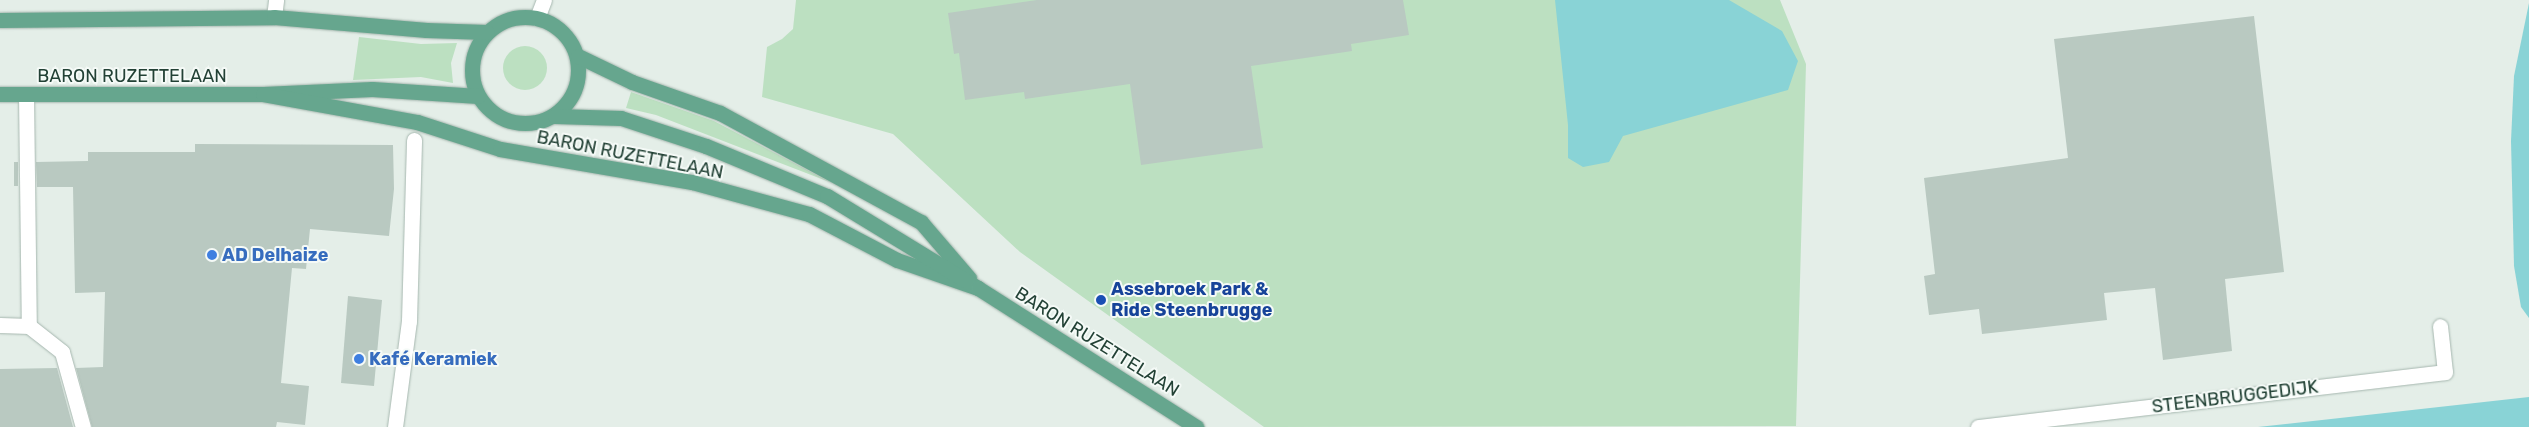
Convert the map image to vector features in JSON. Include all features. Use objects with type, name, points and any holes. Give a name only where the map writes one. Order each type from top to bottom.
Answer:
[{"type":"main road","points":[[520,17],[537,18],[555,25],[569,39],[578,56],[579,79],[571,100],[555,116],[534,124],[512,123],[492,113],[478,96],[471,74],[475,51],[487,32],[502,22],[520,17]]},
{"type":"main road","points":[[0,20],[274,18],[426,30],[487,32]]},
{"type":"main road","name":"BARON RUZETTELAAN","points":[[578,56],[632,82],[720,112],[921,222],[978,288]]},
{"type":"main road","name":"BARON RUZETTELAAN","points":[[0,94],[263,94],[372,89],[478,96]]},
{"type":"main road","name":"BARON RUZETTELAAN","points":[[263,94],[417,122],[500,150],[692,182],[809,214],[897,260],[978,288]]},
{"type":"main road","name":"BARON RUZETTELAAN","points":[[555,116],[621,118],[706,146],[827,196],[978,288],[1196,427]]},
{"type":"street","points":[[274,18],[276,0]]},
{"type":"street","points":[[537,18],[544,0]]},
{"type":"street","points":[[26,94],[29,326]]},
{"type":"street","points":[[395,427],[409,321],[414,140]]},
{"type":"street","points":[[0,325],[29,326],[62,352],[83,427]]},
{"type":"street","name":"STEENBRUGGEDIJK","points":[[1978,427],[2445,372],[2440,326]]},
{"type":"green space","points":[[796,0],[1780,0],[1806,64],[1796,426],[1264,427],[1020,252],[893,134],[762,97],[767,47],[782,39],[793,29]]},
{"type":"green space","points":[[359,37],[421,44],[457,43],[451,63],[453,83],[421,77],[353,80]]},
{"type":"green space","points":[[521,46],[529,46],[541,52],[547,68],[541,84],[529,90],[521,90],[509,84],[503,72],[503,64],[509,52]]},
{"type":"green space","points":[[631,92],[714,121],[832,183],[656,115],[626,108]]},
{"type":"water","points":[[1555,0],[1729,0],[1782,31],[1798,61],[1788,90],[1623,136],[1609,162],[1583,167],[1568,158],[1568,125]]},
{"type":"water","points":[[2529,3],[2529,318],[2521,307],[2514,266],[2511,141],[2514,76]]},
{"type":"water","points":[[2529,397],[2529,427],[2258,427]]},
{"type":"building","points":[[1037,0],[1403,0],[1409,35],[1351,44],[1352,51],[1251,66],[1263,148],[1141,165],[1130,84],[1025,99],[1024,92],[965,100],[959,53],[954,54],[948,13]]},
{"type":"building","points":[[2254,16],[2284,272],[2225,279],[2232,351],[2163,360],[2155,288],[2104,293],[2107,320],[1982,334],[1979,309],[1929,315],[1924,276],[1935,274],[1924,178],[2068,158],[2054,39]]},
{"type":"building","points":[[195,144],[393,145],[394,189],[389,236],[310,229],[306,269],[292,268],[281,383],[309,386],[305,425],[277,422],[276,427],[92,427],[76,368],[103,367],[105,292],[75,293],[73,187],[37,187],[36,162],[88,161],[88,152],[195,152]]},
{"type":"building","points":[[14,162],[18,162],[18,186],[14,186]]},
{"type":"building","points":[[348,296],[382,300],[374,386],[341,383]]},
{"type":"building","points":[[57,368],[73,427],[0,427],[0,369]]},
{"type":"place","name":"AD Delhaize","points":[[212,255]]},
{"type":"place","name":"Assebroek Park & Ride Steenbrugge","points":[[1101,300]]},
{"type":"place","name":"Kafé Keramiek","points":[[359,359]]}]
